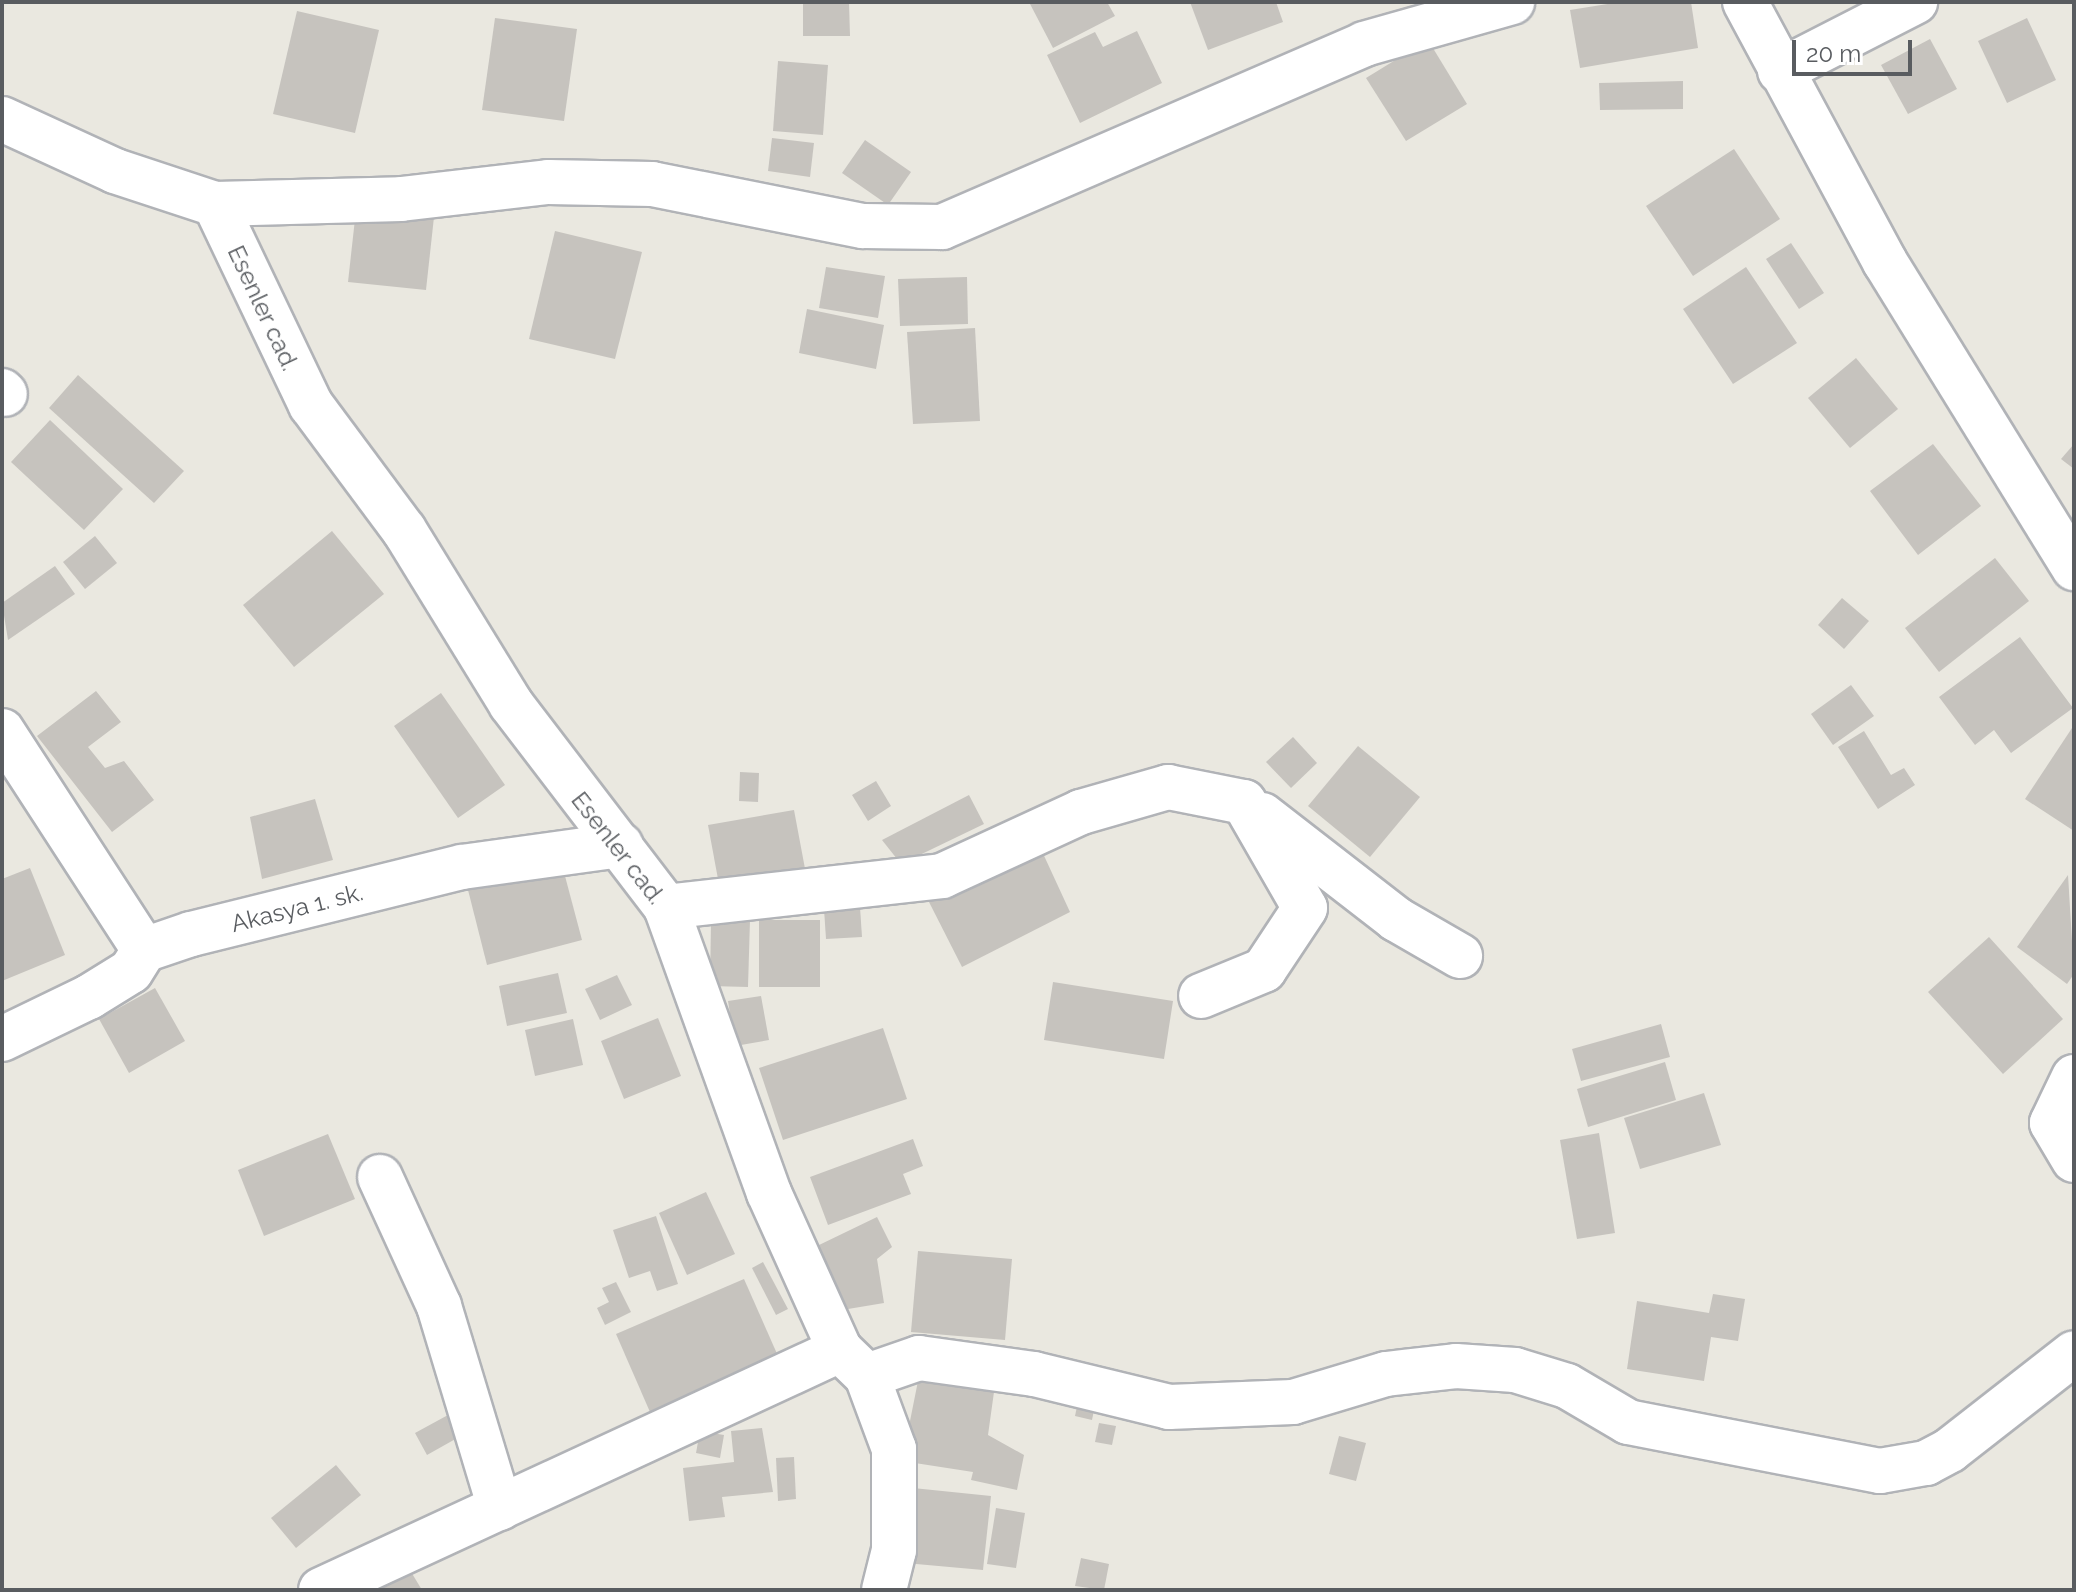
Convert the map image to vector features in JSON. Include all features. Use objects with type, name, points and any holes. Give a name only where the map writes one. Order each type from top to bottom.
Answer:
[{"type":"street","points":[[2,119],[115,171],[215,204],[401,199],[548,182],[652,184],[863,226],[942,227],[1364,44],[1512,2]]},
{"type":"street","points":[[1745,2],[1885,262],[2074,568]]},
{"type":"street","points":[[1780,71],[1915,2]]},
{"type":"street","name":"Esenler cad.","points":[[215,204],[311,405],[404,530],[511,704],[666,907],[769,1193],[894,1449],[894,1550],[884,1590]]},
{"type":"street","points":[[2,731],[144,950],[131,971],[89,997],[2,1039]]},
{"type":"street","points":[[666,907],[942,876],[1081,812],[1168,787],[1244,802],[1396,919],[1460,956]]},
{"type":"street","points":[[1201,996],[1264,970],[1305,908],[1244,802]]},
{"type":"street","name":"Akasya 1. sk.","points":[[144,950],[462,867],[620,845]]},
{"type":"street","points":[[2074,1077],[2052,1123],[2074,1160]]},
{"type":"street","points":[[380,1177],[439,1306],[500,1508]]},
{"type":"street","points":[[321,1590],[500,1508],[853,1363],[919,1358],[1034,1374],[1169,1407],[1293,1402],[1386,1374],[1456,1366],[1515,1370],[1567,1386],[1628,1422],[1880,1471],[1950,1450],[2074,1353]]},
{"type":"building","points":[[803,2],[849,2],[850,36],[803,36]]},
{"type":"building","points":[[1029,2],[1107,2],[1115,16],[1053,48]]},
{"type":"building","points":[[1190,2],[1276,2],[1283,22],[1208,50]]},
{"type":"building","points":[[1620,2],[1691,2],[1698,48],[1580,68],[1570,10]]},
{"type":"building","points":[[297,11],[379,30],[355,133],[273,114]]},
{"type":"building","points":[[495,18],[577,29],[564,121],[482,110]]},
{"type":"building","points":[[2027,18],[2056,80],[2007,103],[1978,41]]},
{"type":"building","points":[[1137,31],[1162,83],[1080,123],[1047,55],[1095,32],[1103,47]]},
{"type":"building","points":[[1930,39],[1957,89],[1908,114],[1881,65]]},
{"type":"building","points":[[1428,40],[1467,104],[1406,141],[1366,78]]},
{"type":"building","points":[[778,61],[828,65],[823,135],[773,131]]},
{"type":"building","points":[[1683,81],[1683,109],[1600,110],[1599,83]]},
{"type":"building","points":[[772,138],[814,143],[810,177],[768,171]]},
{"type":"building","points":[[865,140],[911,172],[888,205],[842,173]]},
{"type":"building","points":[[1734,149],[1780,219],[1693,276],[1646,206]]},
{"type":"building","points":[[356,210],[434,217],[426,290],[348,282]]},
{"type":"building","points":[[555,231],[642,252],[615,359],[529,339]]},
{"type":"building","points":[[1791,243],[1824,293],[1799,309],[1766,259]]},
{"type":"building","points":[[826,267],[885,276],[878,318],[819,308]]},
{"type":"building","points":[[1746,267],[1797,343],[1733,384],[1683,309]]},
{"type":"building","points":[[967,277],[968,324],[900,326],[898,279]]},
{"type":"building","points":[[807,309],[884,325],[876,369],[799,353]]},
{"type":"building","points":[[975,328],[980,421],[913,424],[907,332]]},
{"type":"building","points":[[1856,358],[1898,409],[1850,448],[1808,398]]},
{"type":"building","points":[[78,375],[184,471],[154,503],[49,408]]},
{"type":"building","points":[[50,420],[123,489],[84,530],[11,462]]},
{"type":"building","points":[[1933,444],[1981,506],[1918,555],[1870,491]]},
{"type":"building","points":[[2074,444],[2074,469],[2061,459]]},
{"type":"building","points":[[332,531],[384,594],[294,667],[243,605]]},
{"type":"building","points":[[95,536],[117,563],[85,589],[63,562]]},
{"type":"building","points":[[1995,558],[2029,601],[1939,672],[1905,628]]},
{"type":"building","points":[[55,566],[75,594],[8,640],[2,603]]},
{"type":"building","points":[[1842,598],[1869,621],[1844,649],[1818,625]]},
{"type":"building","points":[[2020,637],[2073,708],[2011,753],[1994,730],[1975,745],[1939,697]]},
{"type":"building","points":[[1851,685],[1874,716],[1833,745],[1811,714]]},
{"type":"building","points":[[96,691],[121,722],[88,747],[105,768],[124,761],[154,800],[112,832],[37,736]]},
{"type":"building","points":[[441,693],[505,785],[458,818],[394,726]]},
{"type":"building","points":[[2074,725],[2074,831],[2025,799]]},
{"type":"building","points":[[1864,731],[1891,775],[1904,768],[1915,785],[1878,809],[1838,747]]},
{"type":"building","points":[[1293,737],[1317,763],[1291,788],[1266,762]]},
{"type":"building","points":[[1358,746],[1420,797],[1370,857],[1308,806]]},
{"type":"building","points":[[740,772],[759,773],[758,802],[739,801]]},
{"type":"building","points":[[876,781],[891,806],[868,821],[852,795]]},
{"type":"building","points":[[969,795],[984,824],[901,864],[882,840]]},
{"type":"building","points":[[315,799],[333,860],[262,879],[250,817]]},
{"type":"building","points":[[794,810],[806,874],[720,890],[708,825]]},
{"type":"building","points":[[1040,847],[1070,912],[962,967],[929,902]]},
{"type":"building","points":[[561,861],[582,940],[487,965],[467,886]]},
{"type":"building","points":[[30,868],[65,955],[2,981],[2,879]]},
{"type":"building","points":[[2068,875],[2074,974],[2067,984],[2017,947]]},
{"type":"building","points":[[859,892],[862,937],[826,939],[823,894]]},
{"type":"building","points":[[711,920],[750,920],[748,987],[710,986]]},
{"type":"building","points":[[759,920],[820,920],[820,987],[759,987]]},
{"type":"building","points":[[1989,937],[2063,1019],[2003,1074],[1928,992]]},
{"type":"building","points":[[558,973],[567,1013],[507,1026],[499,986]]},
{"type":"building","points":[[617,975],[632,1005],[600,1020],[585,989]]},
{"type":"building","points":[[1053,982],[1173,1001],[1164,1059],[1044,1040]]},
{"type":"building","points":[[155,988],[185,1041],[129,1073],[99,1019]]},
{"type":"building","points":[[761,996],[769,1040],[735,1046],[728,1001]]},
{"type":"building","points":[[658,1018],[681,1076],[624,1099],[601,1041]]},
{"type":"building","points":[[573,1019],[583,1065],[535,1076],[525,1030]]},
{"type":"building","points":[[1661,1024],[1670,1057],[1581,1081],[1572,1049]]},
{"type":"building","points":[[883,1028],[907,1099],[783,1140],[759,1068]]},
{"type":"building","points":[[1665,1062],[1676,1100],[1588,1127],[1577,1089]]},
{"type":"building","points":[[1704,1093],[1721,1145],[1640,1169],[1624,1118]]},
{"type":"building","points":[[1599,1133],[1615,1233],[1577,1239],[1560,1140]]},
{"type":"building","points":[[328,1134],[355,1199],[264,1236],[238,1170]]},
{"type":"building","points":[[913,1139],[923,1166],[903,1174],[911,1194],[828,1225],[810,1177]]},
{"type":"building","points":[[706,1192],[735,1254],[687,1275],[659,1213]]},
{"type":"building","points":[[656,1216],[678,1284],[657,1291],[650,1271],[629,1278],[613,1230]]},
{"type":"building","points":[[877,1217],[892,1247],[877,1259],[884,1303],[848,1309],[817,1246]]},
{"type":"building","points":[[918,1251],[1012,1259],[1005,1340],[911,1332]]},
{"type":"building","points":[[763,1262],[788,1309],[776,1315],[752,1268]]},
{"type":"building","points":[[744,1279],[778,1356],[650,1412],[616,1334]]},
{"type":"building","points":[[616,1282],[631,1312],[605,1325],[597,1308],[609,1302],[602,1288]]},
{"type":"building","points":[[1713,1294],[1745,1299],[1738,1341],[1711,1337],[1704,1381],[1627,1369],[1637,1301],[1709,1313]]},
{"type":"building","points":[[919,1376],[994,1392],[988,1435],[1024,1455],[1017,1490],[971,1480],[973,1472],[902,1461]]},
{"type":"building","points":[[1079,1397],[1096,1400],[1092,1420],[1075,1416]]},
{"type":"building","points":[[448,1415],[459,1437],[427,1455],[415,1433]]},
{"type":"building","points":[[1099,1423],[1116,1426],[1112,1445],[1095,1442]]},
{"type":"building","points":[[762,1428],[773,1492],[722,1497],[725,1517],[689,1521],[683,1468],[734,1462],[731,1431]]},
{"type":"building","points":[[700,1431],[724,1435],[720,1458],[696,1453]]},
{"type":"building","points":[[1339,1436],[1366,1443],[1356,1481],[1329,1474]]},
{"type":"building","points":[[794,1457],[796,1499],[778,1501],[776,1458]]},
{"type":"building","points":[[336,1465],[361,1495],[296,1548],[271,1518]]},
{"type":"building","points":[[913,1488],[991,1496],[983,1570],[905,1563]]},
{"type":"building","points":[[996,1508],[1025,1513],[1016,1568],[987,1564]]},
{"type":"building","points":[[1081,1558],[1109,1564],[1104,1590],[1075,1586]]},
{"type":"building","points":[[405,1562],[422,1590],[385,1590],[378,1578]]}]
